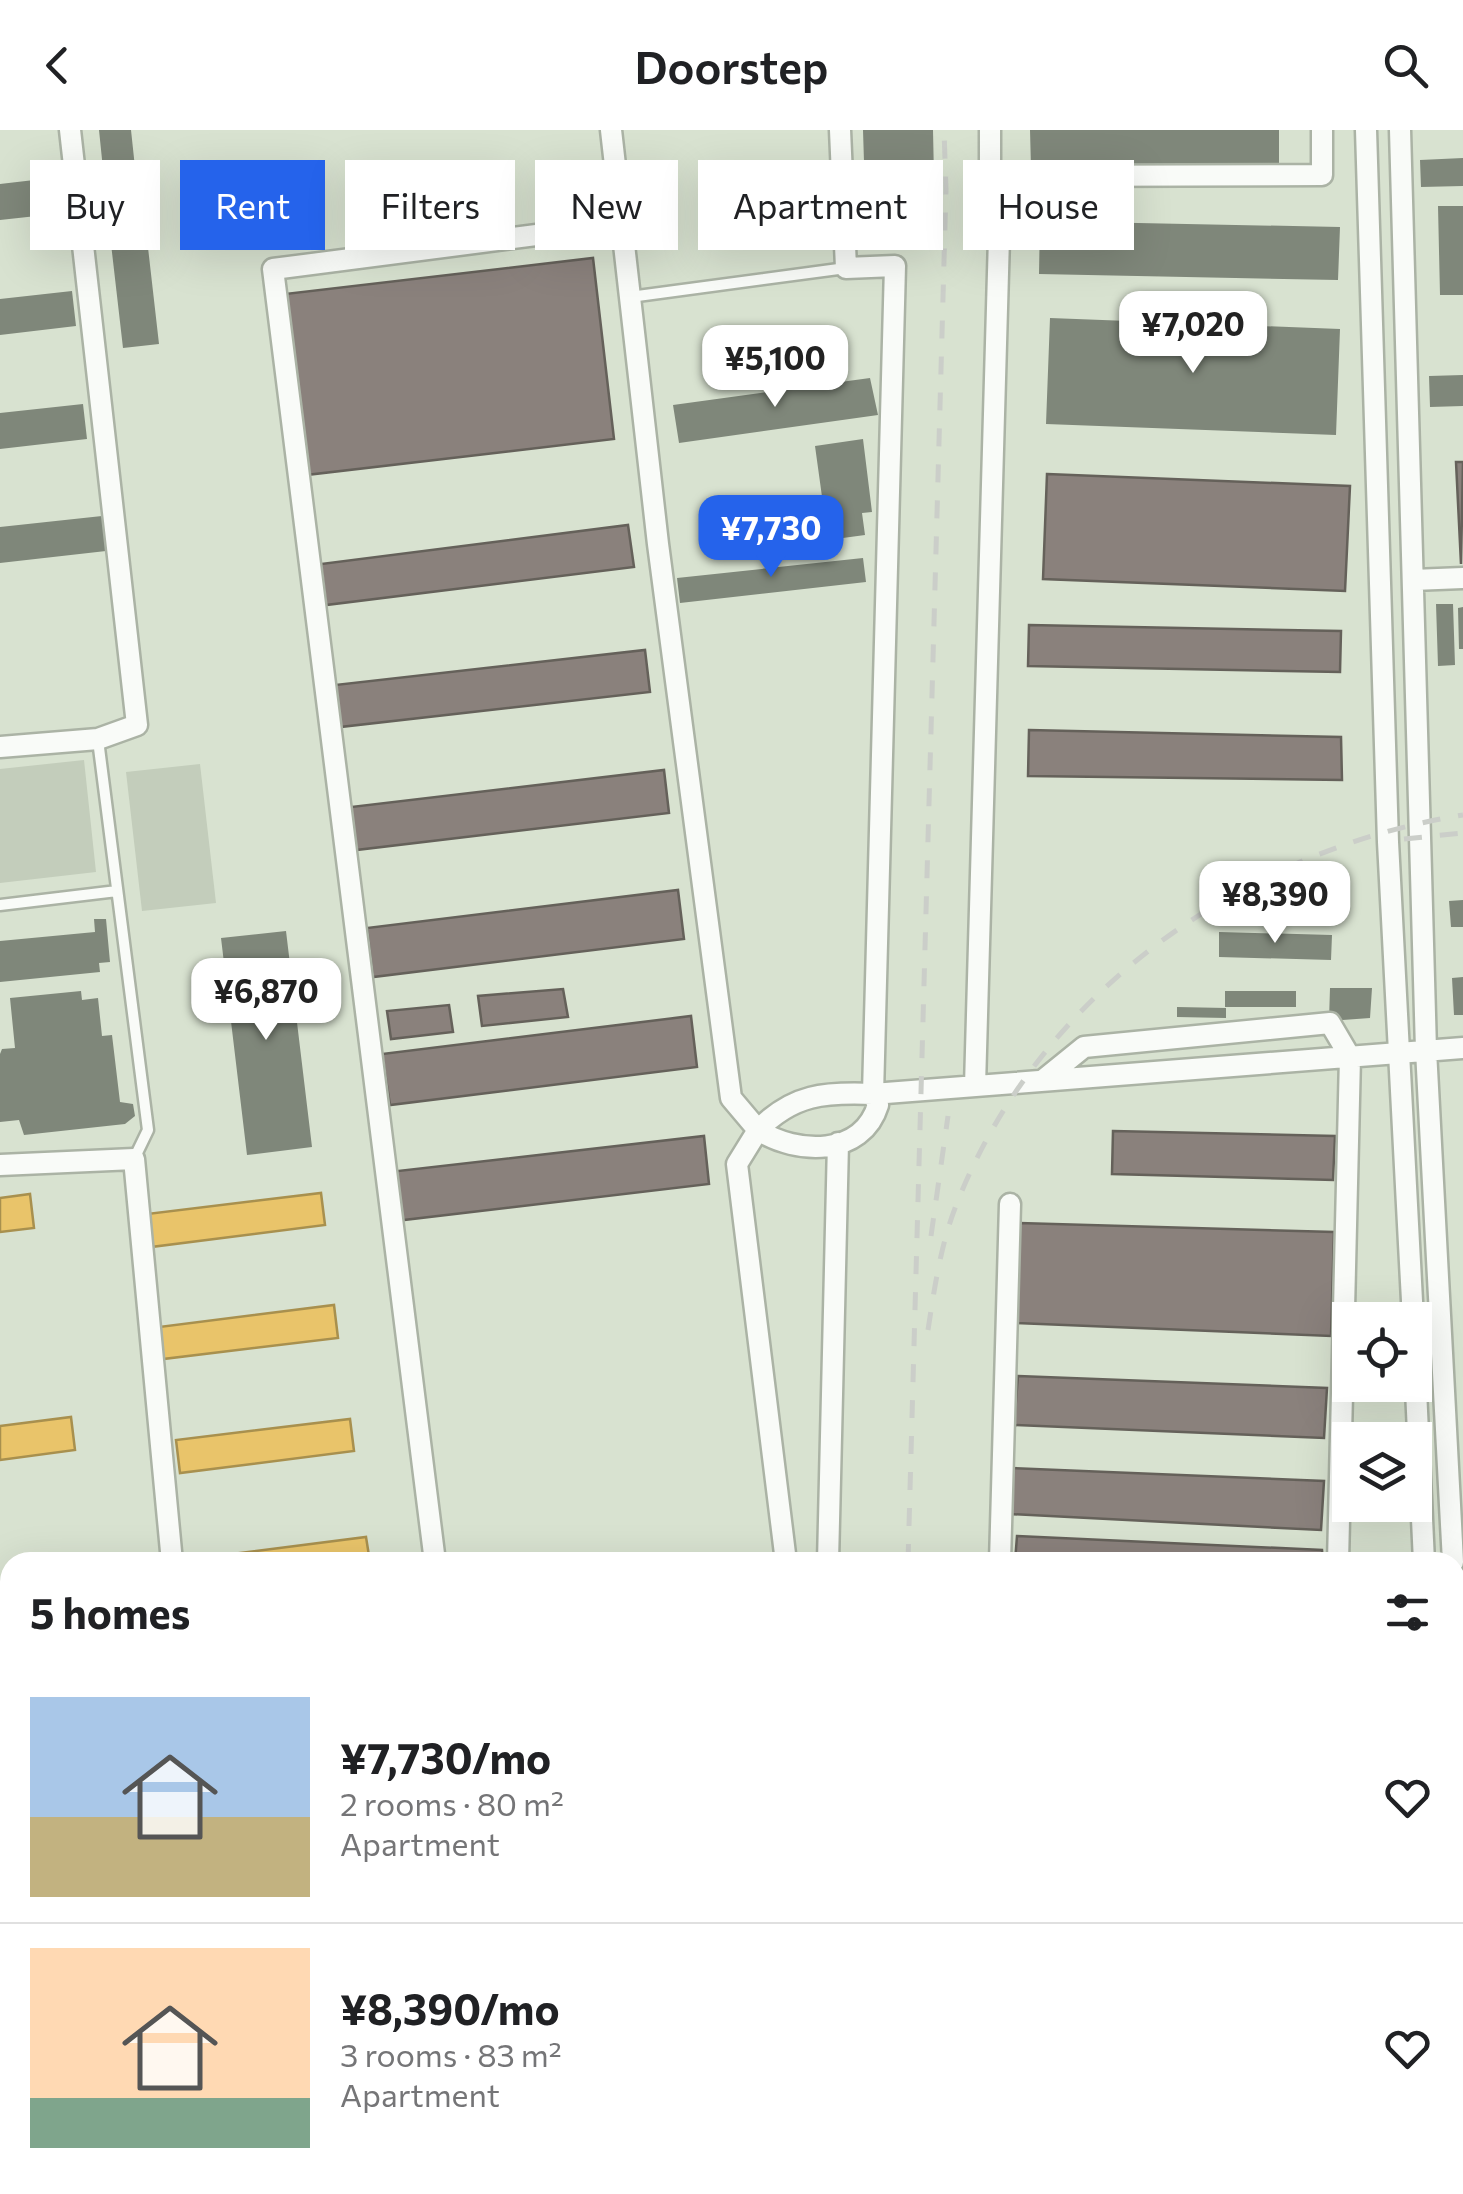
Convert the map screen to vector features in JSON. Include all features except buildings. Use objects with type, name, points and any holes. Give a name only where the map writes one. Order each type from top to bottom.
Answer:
[{"type":"street","points":[[0,747],[98,739],[137,725],[70,130]]},
{"type":"street","points":[[610,130],[614,160]]},
{"type":"street","points":[[625,250],[658,544],[731,1098],[758,1130],[778,1143],[817,1149],[852,1140],[873,1121],[878,1105],[873,1094],[896,266],[846,268],[840,130]]},
{"type":"street","points":[[990,130],[990,176],[1322,176],[1322,130]]},
{"type":"street","points":[[1366,130],[1388,842],[1412,1302]]},
{"type":"street","points":[[1400,130],[1426,1050],[1452,1552]]},
{"type":"street","points":[[433,1552],[273,269],[535,235]]},
{"type":"street","points":[[975,1086],[999,250]]},
{"type":"street","points":[[1413,580],[1463,578]]},
{"type":"street","points":[[1042,1081],[1084,1047],[1330,1023],[1350,1056],[1338,1552]]},
{"type":"street","points":[[785,1552],[737,1164],[758,1130],[777,1111],[824,1092],[873,1094],[1463,1048]]},
{"type":"street","points":[[828,1552],[838,1143]]},
{"type":"street","points":[[0,1164],[134,1159],[171,1552]]},
{"type":"street","points":[[1000,1552],[1010,1204]]},
{"type":"street","points":[[1417,1402],[1424,1552]]},
{"type":"lane","points":[[630,297],[846,268]]},
{"type":"lane","points":[[98,739],[148,1130],[134,1159]]},
{"type":"lane","points":[[0,905],[117,891]]},
{"type":"green space","points":[[84,760],[96,872],[0,883],[0,769]]},
{"type":"green space","points":[[200,764],[216,903],[142,911],[126,772]]},
{"type":"railway","points":[[908,1552],[946,189],[944,130]]},
{"type":"railway","points":[[928,1330],[939,1263],[953,1214],[996,1123],[1043,1055],[1098,995],[1161,942],[1230,897],[1304,860],[1382,833],[1463,815]]},
{"type":"railway","points":[[1404,839],[1463,833]]},
{"type":"railway","points":[[931,1236],[948,1116]]}]
